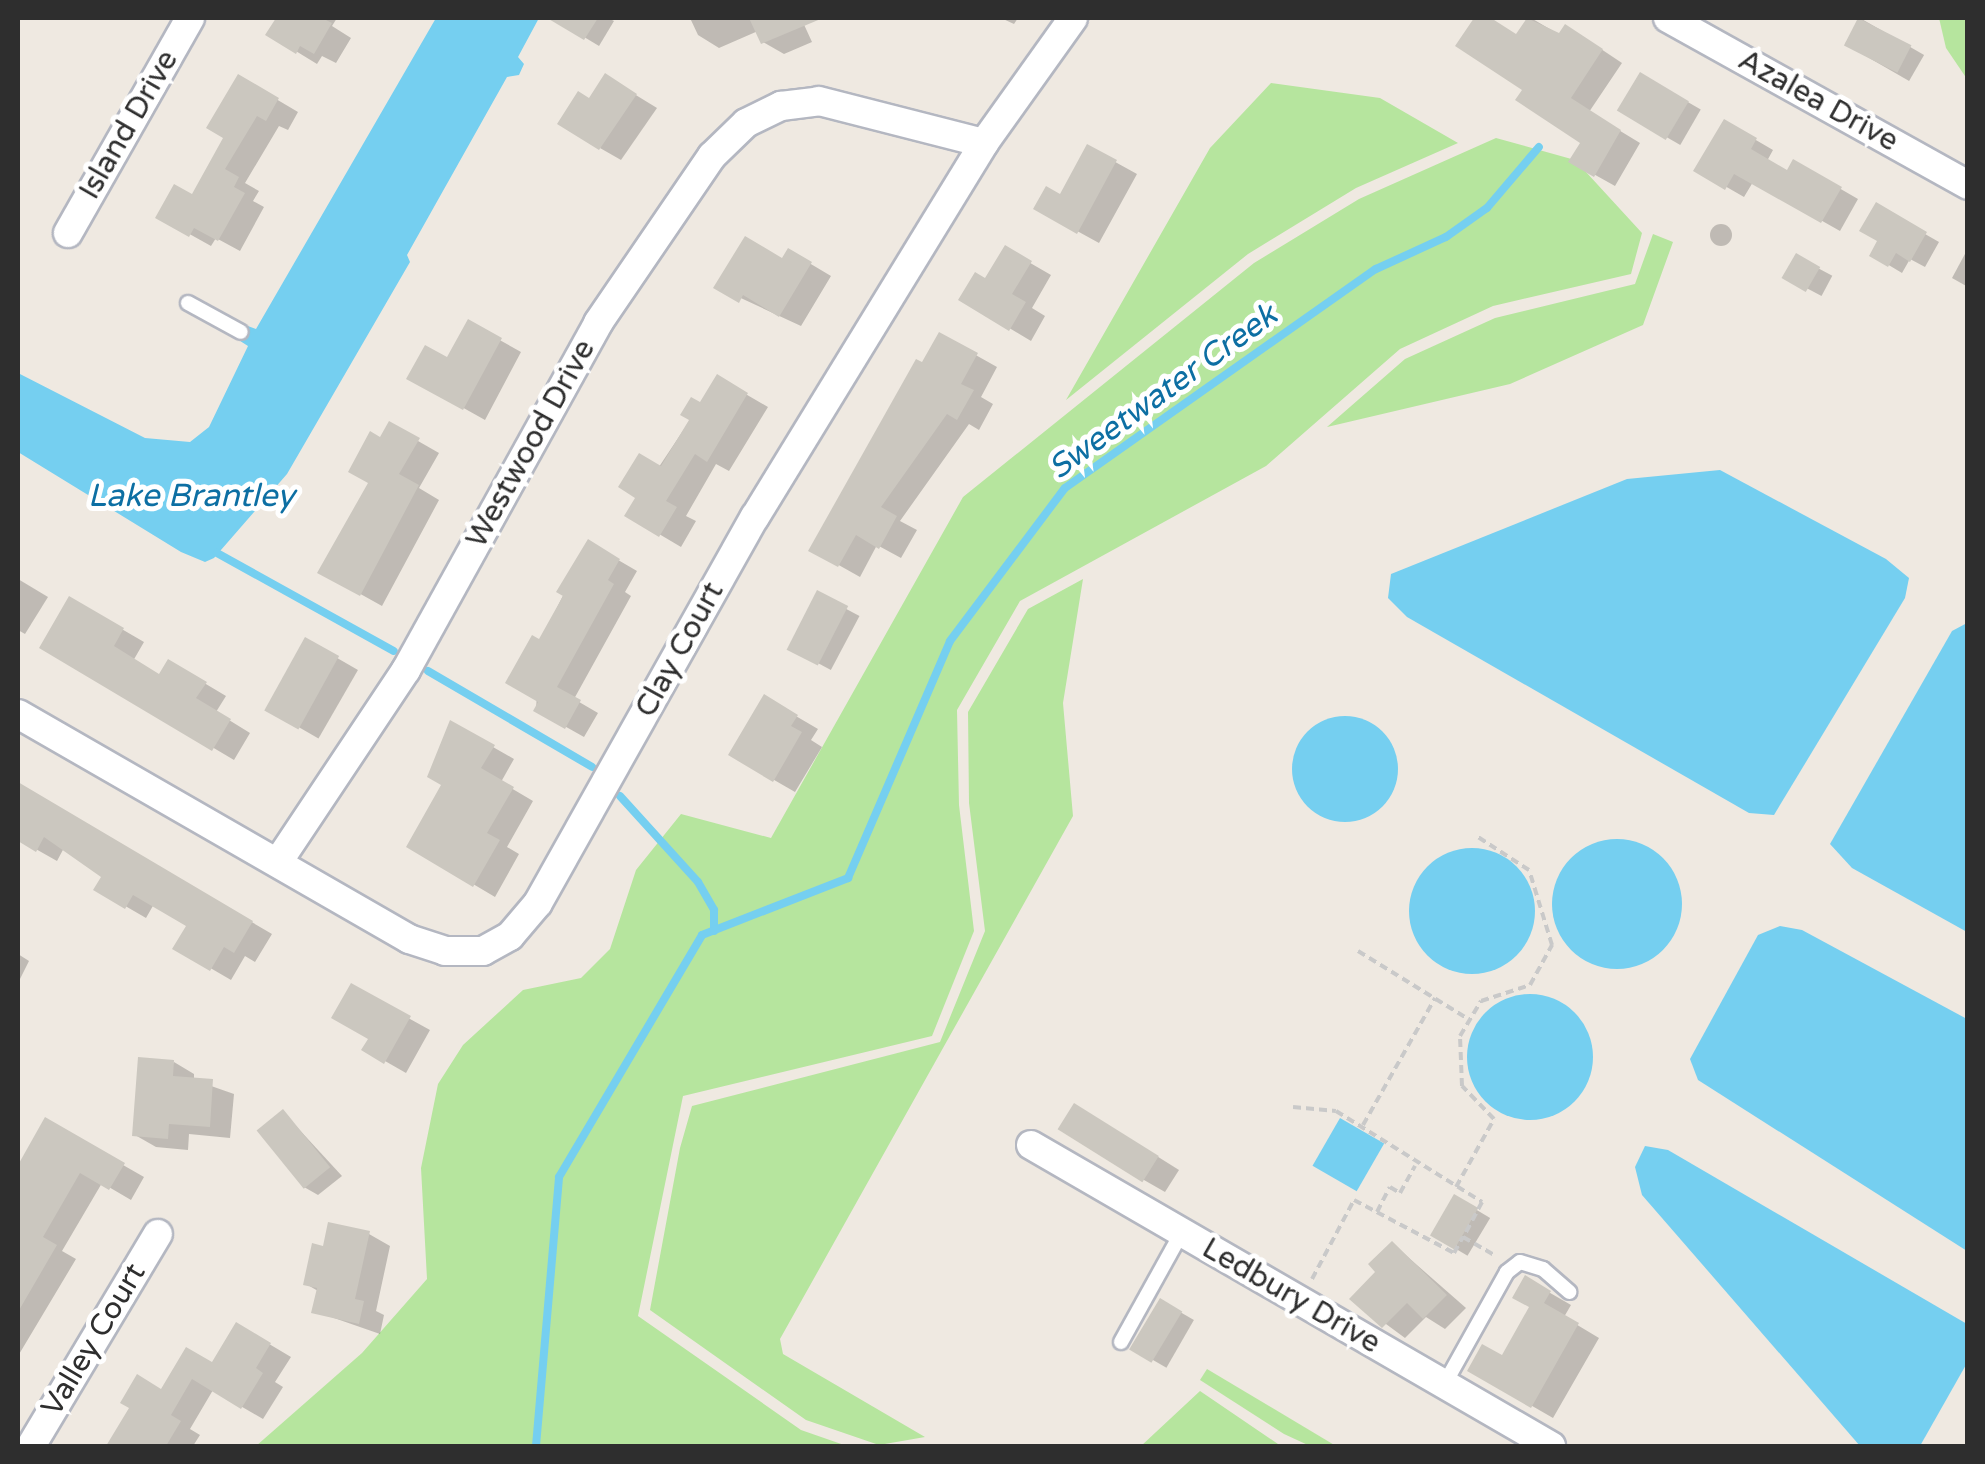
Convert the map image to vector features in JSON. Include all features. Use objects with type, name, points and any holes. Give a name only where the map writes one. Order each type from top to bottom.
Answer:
[{"type":"street","name":"Island Drive","points":[[68,233],[190,18]]},
{"type":"street","points":[[984,142],[1073,18]]},
{"type":"street","name":"Azalea Drive","points":[[1668,18],[1968,185]]},
{"type":"street","name":"Westwood Drive","points":[[278,862],[406,670],[598,323],[712,156],[746,123],[780,106],[818,101],[984,142]]},
{"type":"street","name":"Clay Court","points":[[278,862],[409,939],[445,951],[483,951],[510,936],[538,903],[755,516],[984,142]]},
{"type":"street","points":[[18,714],[278,862]]},
{"type":"street","name":"Ledbury Drive","points":[[1032,1145],[1551,1446]]},
{"type":"street","name":"Valley Court","points":[[31,1446],[158,1234]]},
{"type":"lane","points":[[188,303],[241,332]]},
{"type":"lane","points":[[1121,1342],[1182,1232]]},
{"type":"lane","points":[[1444,1385],[1514,1266],[1520,1262],[1543,1269],[1568,1292]]},
{"type":"path","points":[[1456,1187],[1494,1119],[1462,1086],[1457,1050],[1468,1019],[1494,992],[1530,986],[1552,945],[1529,870],[1475,835]]},
{"type":"path","points":[[1358,951],[1468,1019]]},
{"type":"path","points":[[1362,1126],[1435,998]]},
{"type":"path","points":[[1293,1107],[1336,1111],[1482,1202],[1454,1253],[1354,1200],[1300,1301]]},
{"type":"path","points":[[1377,1212],[1390,1187],[1400,1193],[1416,1164]]},
{"type":"path","points":[[1463,1237],[1514,1266]]},
{"type":"green space","points":[[1939,18],[1967,18],[1967,79],[1946,48]]},
{"type":"green space","points":[[1271,83],[1380,98],[1458,143],[1356,188],[1248,254],[1066,400],[1210,148]]},
{"type":"green space","points":[[1496,138],[1575,160],[1642,233],[1631,274],[1493,306],[1400,349],[1266,466],[1020,601],[957,710],[959,805],[974,931],[932,1036],[683,1096],[638,1316],[801,1430],[847,1446],[256,1446],[362,1353],[427,1279],[421,1168],[438,1084],[463,1045],[523,990],[581,978],[610,949],[636,870],[681,814],[771,838],[963,497],[1254,263],[1359,199]]},
{"type":"green space","points":[[1653,234],[1673,242],[1643,325],[1510,384],[1327,427],[1405,359],[1495,318],[1635,284]]},
{"type":"green space","points":[[1083,579],[1063,703],[1073,816],[780,1339],[783,1354],[925,1437],[879,1445],[806,1420],[650,1310],[680,1148],[692,1106],[940,1042],[985,931],[969,803],[968,712],[1028,609]]},
{"type":"green space","points":[[1207,1369],[1336,1446],[1310,1446],[1284,1434],[1200,1380]]},
{"type":"green space","points":[[1200,1391],[1278,1444],[1282,1446],[1141,1446]]},
{"type":"water","name":"Lake Brantley","points":[[436,18],[539,18],[518,57],[524,64],[519,75],[507,77],[407,255],[410,262],[287,474],[214,558],[205,562],[181,552],[18,452],[18,373],[145,438],[190,442],[209,427],[248,346],[237,339],[245,325],[256,329]]},
{"type":"water","points":[[1720,470],[1886,559],[1909,578],[1905,598],[1774,815],[1749,813],[1407,617],[1388,598],[1391,574],[1627,479]]},
{"type":"water","points":[[1967,623],[1967,932],[1852,868],[1830,844],[1952,631]]},
{"type":"water","points":[[1345,716],[1365,720],[1382,732],[1394,749],[1398,769],[1394,789],[1382,806],[1365,818],[1345,822],[1325,818],[1308,806],[1296,789],[1292,769],[1296,749],[1308,732],[1325,720]]},
{"type":"water","points":[[1617,839],[1642,844],[1663,858],[1677,879],[1682,904],[1677,929],[1663,950],[1642,964],[1617,969],[1592,964],[1571,950],[1557,929],[1552,904],[1557,879],[1571,858],[1592,844]]},
{"type":"water","points":[[1472,848],[1496,852],[1517,866],[1531,887],[1535,911],[1531,935],[1517,956],[1496,970],[1472,974],[1448,970],[1427,956],[1413,935],[1409,911],[1413,887],[1427,866],[1448,852]]},
{"type":"water","points":[[1780,926],[1802,930],[1967,1019],[1967,1251],[1698,1080],[1690,1059],[1758,935]]},
{"type":"water","points":[[1530,994],[1554,999],[1574,1013],[1588,1033],[1593,1057],[1588,1081],[1574,1101],[1554,1115],[1530,1120],[1506,1115],[1486,1101],[1472,1081],[1467,1057],[1472,1033],[1486,1013],[1506,999]]},
{"type":"water","points":[[1340,1118],[1384,1144],[1357,1191],[1312,1166]]},
{"type":"water","points":[[1645,1146],[1668,1150],[1967,1324],[1967,1363],[1920,1446],[1860,1446],[1642,1195],[1635,1167]]},
{"type":"building","points":[[276,18],[322,18],[332,23],[314,54],[300,46],[296,54],[265,35]]},
{"type":"building","points":[[547,18],[598,18],[584,40]]},
{"type":"building","points":[[749,18],[823,18],[761,44]]},
{"type":"building","points":[[1474,18],[1491,18],[1516,34],[1527,18],[1559,33],[1565,24],[1603,49],[1571,98],[1621,130],[1594,177],[1568,162],[1580,143],[1515,100],[1522,90],[1455,46]]},
{"type":"building","points":[[1858,18],[1911,45],[1897,73],[1844,46]]},
{"type":"building","points":[[1640,72],[1689,101],[1666,140],[1617,111]]},
{"type":"building","points":[[605,73],[637,94],[599,150],[557,124],[578,91],[589,98]]},
{"type":"building","points":[[238,74],[279,98],[266,121],[257,116],[225,169],[239,177],[234,187],[245,193],[218,241],[194,228],[189,237],[155,218],[174,184],[192,194],[223,138],[206,128]]},
{"type":"building","points":[[1724,119],[1757,138],[1751,149],[1787,170],[1793,159],[1842,187],[1821,223],[1734,174],[1725,190],[1693,171]]},
{"type":"building","points":[[1087,144],[1117,160],[1077,234],[1033,209],[1046,186],[1060,194]]},
{"type":"building","points":[[1876,202],[1927,232],[1910,262],[1896,253],[1888,267],[1869,256],[1877,241],[1859,231]]},
{"type":"building","points":[[745,236],[782,258],[788,248],[812,262],[779,317],[743,295],[739,303],[713,288]]},
{"type":"building","points":[[1005,245],[1032,261],[1012,294],[1026,302],[1009,331],[958,300],[975,272],[985,278]]},
{"type":"building","points":[[1796,253],[1820,267],[1806,292],[1782,278]]},
{"type":"building","points":[[468,319],[502,338],[463,410],[406,379],[425,345],[447,357]]},
{"type":"building","points":[[939,332],[978,353],[961,384],[974,390],[957,420],[947,414],[881,507],[897,516],[879,549],[856,535],[838,567],[808,551],[916,359],[922,362]]},
{"type":"building","points":[[717,374],[748,393],[707,462],[695,454],[666,501],[677,507],[659,537],[624,516],[635,498],[618,487],[639,453],[661,466],[689,420],[680,415],[691,397],[700,402]]},
{"type":"building","points":[[389,421],[420,438],[399,474],[419,485],[360,596],[317,573],[368,483],[348,472],[370,431],[380,437]]},
{"type":"building","points":[[588,539],[620,559],[608,580],[614,584],[557,687],[581,700],[565,729],[533,711],[538,702],[505,683],[532,635],[539,639],[563,596],[556,592]]},
{"type":"building","points":[[817,590],[848,606],[818,666],[787,650]]},
{"type":"building","points":[[69,596],[124,628],[114,646],[159,674],[168,659],[207,682],[196,698],[231,719],[212,751],[39,648]]},
{"type":"building","points":[[305,637],[339,656],[298,729],[264,710]]},
{"type":"building","points":[[764,694],[798,715],[791,726],[802,732],[773,782],[728,755]]},
{"type":"building","points":[[450,720],[495,745],[481,768],[514,787],[487,833],[500,840],[473,887],[406,847],[441,785],[427,777]]},
{"type":"building","points":[[18,782],[253,921],[234,953],[224,947],[210,971],[172,949],[186,926],[133,895],[125,909],[93,890],[101,877],[44,837],[36,852],[18,841]]},
{"type":"building","points":[[351,983],[411,1016],[384,1064],[361,1050],[368,1039],[331,1018]]},
{"type":"building","points":[[138,1057],[174,1060],[173,1076],[213,1079],[210,1127],[169,1124],[168,1139],[132,1136]]},
{"type":"building","points":[[1074,1103],[1159,1156],[1142,1182],[1058,1129]]},
{"type":"building","points":[[283,1109],[330,1167],[304,1189],[257,1130]]},
{"type":"building","points":[[45,1117],[125,1163],[109,1190],[80,1173],[43,1237],[57,1245],[18,1312],[18,1165]]},
{"type":"building","points":[[1454,1194],[1478,1208],[1454,1250],[1430,1236]]},
{"type":"building","points":[[328,1222],[370,1231],[355,1299],[364,1301],[359,1324],[311,1313],[317,1288],[303,1285],[312,1243],[323,1246]]},
{"type":"building","points":[[1392,1241],[1447,1295],[1423,1319],[1407,1303],[1382,1328],[1349,1299],[1375,1272],[1368,1264]]},
{"type":"building","points":[[1525,1275],[1551,1291],[1544,1303],[1579,1323],[1531,1408],[1467,1371],[1482,1344],[1502,1355],[1529,1307],[1512,1298]]},
{"type":"building","points":[[1160,1298],[1182,1311],[1151,1363],[1129,1349]]},
{"type":"building","points":[[236,1322],[271,1343],[256,1368],[263,1373],[241,1409],[192,1379],[171,1415],[181,1421],[166,1446],[106,1446],[129,1408],[120,1403],[137,1374],[161,1389],[186,1347],[212,1362]]},
{"type":"waterway","name":"Sweetwater Creek","points":[[536,1446],[559,1177],[702,935],[848,878],[950,641],[1065,488],[1376,269],[1446,237],[1487,208],[1539,147]]},
{"type":"waterway","points":[[217,553],[394,651]]},
{"type":"waterway","points":[[428,671],[592,767]]},
{"type":"waterway","points":[[620,796],[698,882],[714,910],[714,931]]}]
